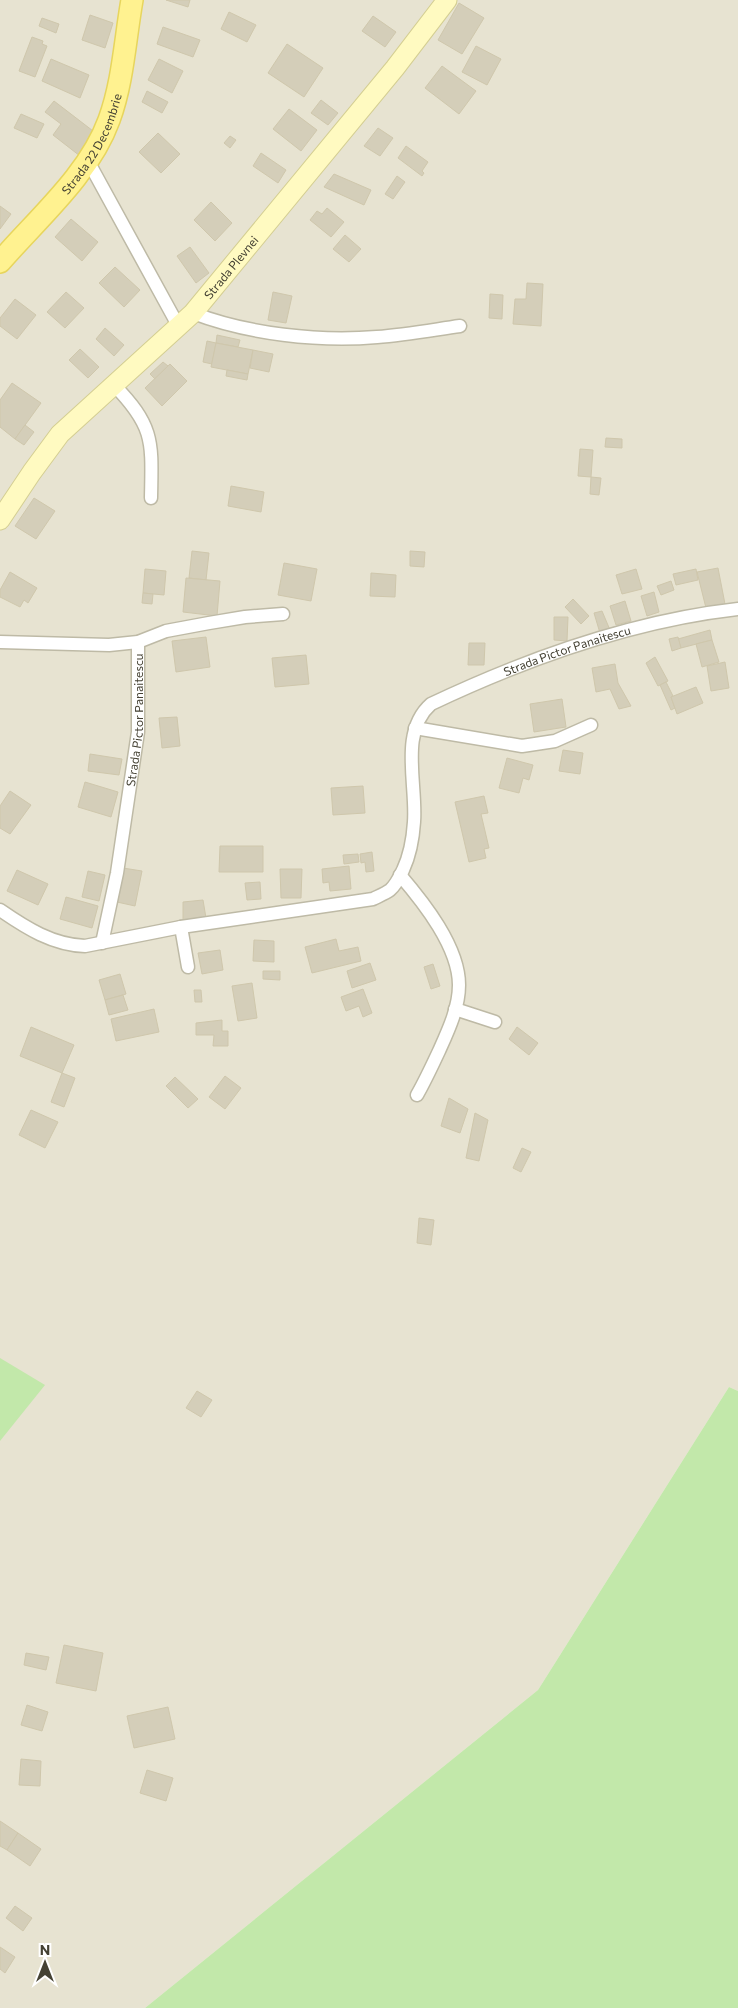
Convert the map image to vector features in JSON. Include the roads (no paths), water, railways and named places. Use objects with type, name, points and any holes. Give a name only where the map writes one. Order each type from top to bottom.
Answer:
[{"type":"main road","name":"Strada 22 Decembrie","points":[[0,262],[88,162],[110,119],[120,78],[132,0]]},
{"type":"street","name":"Strada Plevnei","points":[[0,520],[60,434],[193,313],[395,68],[447,0]]},
{"type":"street","points":[[88,162],[179,327]]},
{"type":"street","points":[[193,313],[219,323],[254,330],[330,338],[374,338],[460,326]]},
{"type":"street","points":[[114,385],[138,411],[147,428],[152,449],[152,498]]},
{"type":"street","name":"Strada Pictor Panaitescu","points":[[0,910],[23,926],[51,939],[68,945],[85,946],[181,927],[373,898],[391,889],[406,863],[412,839],[414,820],[412,754],[415,728],[421,713],[431,704],[566,648],[625,631],[713,612],[738,609]]},
{"type":"street","name":"Strada Pictor Panaitescu","points":[[102,943],[117,873],[138,732],[138,642],[166,631],[245,617],[283,614]]},
{"type":"street","points":[[0,642],[110,645],[138,642]]},
{"type":"street","points":[[415,728],[522,746],[555,741],[592,725]]},
{"type":"street","points":[[400,875],[417,895],[454,956],[459,985],[455,1009],[447,1033],[416,1095]]},
{"type":"street","points":[[181,927],[188,967]]},
{"type":"street","points":[[455,1009],[495,1022]]}]
